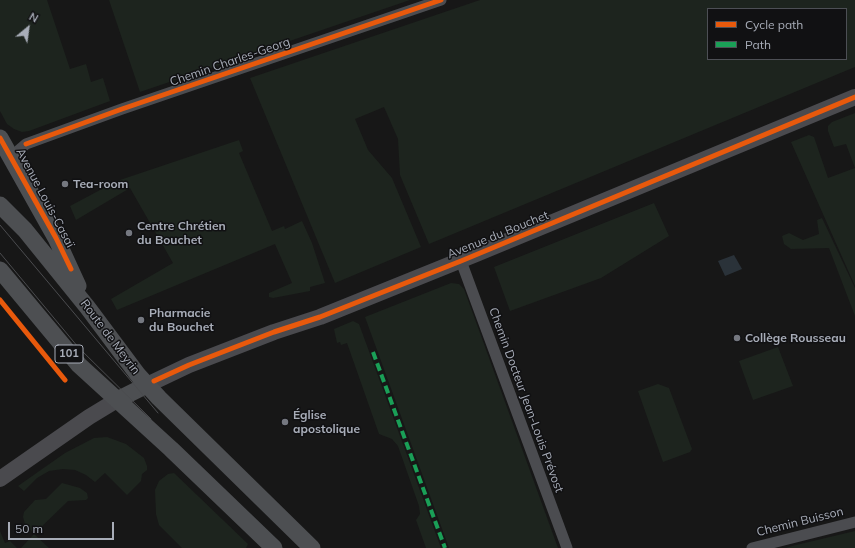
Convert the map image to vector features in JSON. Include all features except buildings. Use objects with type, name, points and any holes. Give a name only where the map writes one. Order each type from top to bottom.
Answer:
[{"type":"main road","name":"Avenue Louis-Casaï","points":[[0,138],[58,242],[88,308]]},
{"type":"main road","name":"Route de Meyrin","points":[[0,205],[25,230],[88,308],[147,385],[187,428],[312,548]]},
{"type":"main road","name":"101","points":[[0,270],[79,365],[171,449],[274,548]]},
{"type":"main road","points":[[118,400],[147,385]]},
{"type":"street","name":"Chemin Charles-Georg","points":[[13,160],[19,150],[26,144],[122,109],[441,0]]},
{"type":"street","name":"Avenue du Bouchet","points":[[147,385],[189,365],[274,332],[320,317],[461,261],[855,97]]},
{"type":"street","name":"Chemin Docteur Jean-Louis Prévost","points":[[461,261],[567,548]]},
{"type":"street","points":[[0,479],[89,417],[118,400]]},
{"type":"street","name":"Chemin Buisson","points":[[752,548],[855,522]]},
{"type":"shaded area","points":[[0,0],[47,0],[70,69],[86,64],[91,82],[103,78],[110,101],[29,131],[22,132],[7,124],[0,111]]},
{"type":"shaded area","points":[[109,0],[410,0],[140,92]]},
{"type":"shaded area","points":[[480,0],[855,0],[855,67],[429,244],[400,175],[398,139],[384,107],[355,119],[368,150],[392,178],[421,247],[335,283],[250,78]]},
{"type":"shaded area","points":[[855,113],[855,168],[846,144],[834,147],[828,131],[828,126],[832,122]]},
{"type":"shaded area","points":[[809,135],[814,137],[828,178],[855,168],[855,286],[791,142]]},
{"type":"shaded area","points":[[239,140],[243,151],[239,153],[272,231],[284,226],[285,229],[302,221],[312,243],[325,283],[310,287],[310,291],[273,298],[269,297],[269,293],[292,283],[275,244],[117,310],[111,299],[173,263],[130,188],[76,220],[70,206],[117,181]]},
{"type":"shaded area","points":[[654,203],[669,236],[601,278],[510,311],[494,267]]},
{"type":"shaded area","points":[[822,218],[855,288],[855,316],[829,248],[791,249],[784,244],[782,236],[789,233],[803,240],[819,234],[817,220]]},
{"type":"shaded area","points":[[734,255],[742,269],[725,276],[718,261]]},
{"type":"shaded area","points":[[451,283],[459,284],[464,289],[558,548],[449,548],[365,317]]},
{"type":"shaded area","points":[[353,321],[359,324],[441,548],[426,548],[416,520],[420,514],[419,506],[398,446],[392,439],[379,434],[347,343],[341,345],[340,342],[337,343],[334,329]]},
{"type":"shaded area","points":[[778,347],[793,386],[753,400],[739,361]]},
{"type":"shaded area","points":[[658,384],[669,388],[692,449],[690,452],[663,462],[638,391]]},
{"type":"shaded area","points":[[107,437],[126,444],[144,458],[147,466],[147,470],[142,474],[141,481],[127,495],[105,473],[95,482],[86,475],[75,470],[63,469],[49,471],[37,478],[24,491],[18,486],[65,453],[94,438]]},
{"type":"shaded area","points":[[174,473],[248,544],[246,548],[182,548],[159,525],[156,514],[155,490],[159,481],[168,474]]},
{"type":"shaded area","points":[[62,483],[80,488],[87,493],[88,498],[86,500],[68,501],[34,534],[25,524],[23,517],[24,512],[35,500],[46,499]]},
{"type":"shaded area","points":[[0,531],[5,543],[10,541],[17,548],[0,548]]},
{"type":"shaded area","points":[[855,531],[855,548],[786,548],[792,546]]},
{"type":"shaded area","points":[[34,534],[49,548],[21,548]]},
{"type":"tram line","points":[[0,225],[158,413]]},
{"type":"tram line","points":[[0,253],[78,347],[151,419]]},
{"type":"marked path","points":[[373,352],[445,548]]},
{"type":"cycle path","points":[[26,144],[122,109],[441,0]]},
{"type":"cycle path","points":[[154,381],[189,365],[274,332],[320,317],[461,261],[855,97]]},
{"type":"cycle path","points":[[0,138],[56,238],[71,269]]},
{"type":"cycle path","points":[[0,300],[65,380]]},
{"type":"place","name":"Tea-room","points":[[65,184]]},
{"type":"place","name":"Centre Chrétien du Bouchet","points":[[129,233]]},
{"type":"place","name":"Pharmacie du Bouchet","points":[[141,320]]},
{"type":"place","name":"Collège Rousseau","points":[[737,338]]},
{"type":"place","name":"Église apostolique","points":[[285,422]]}]
